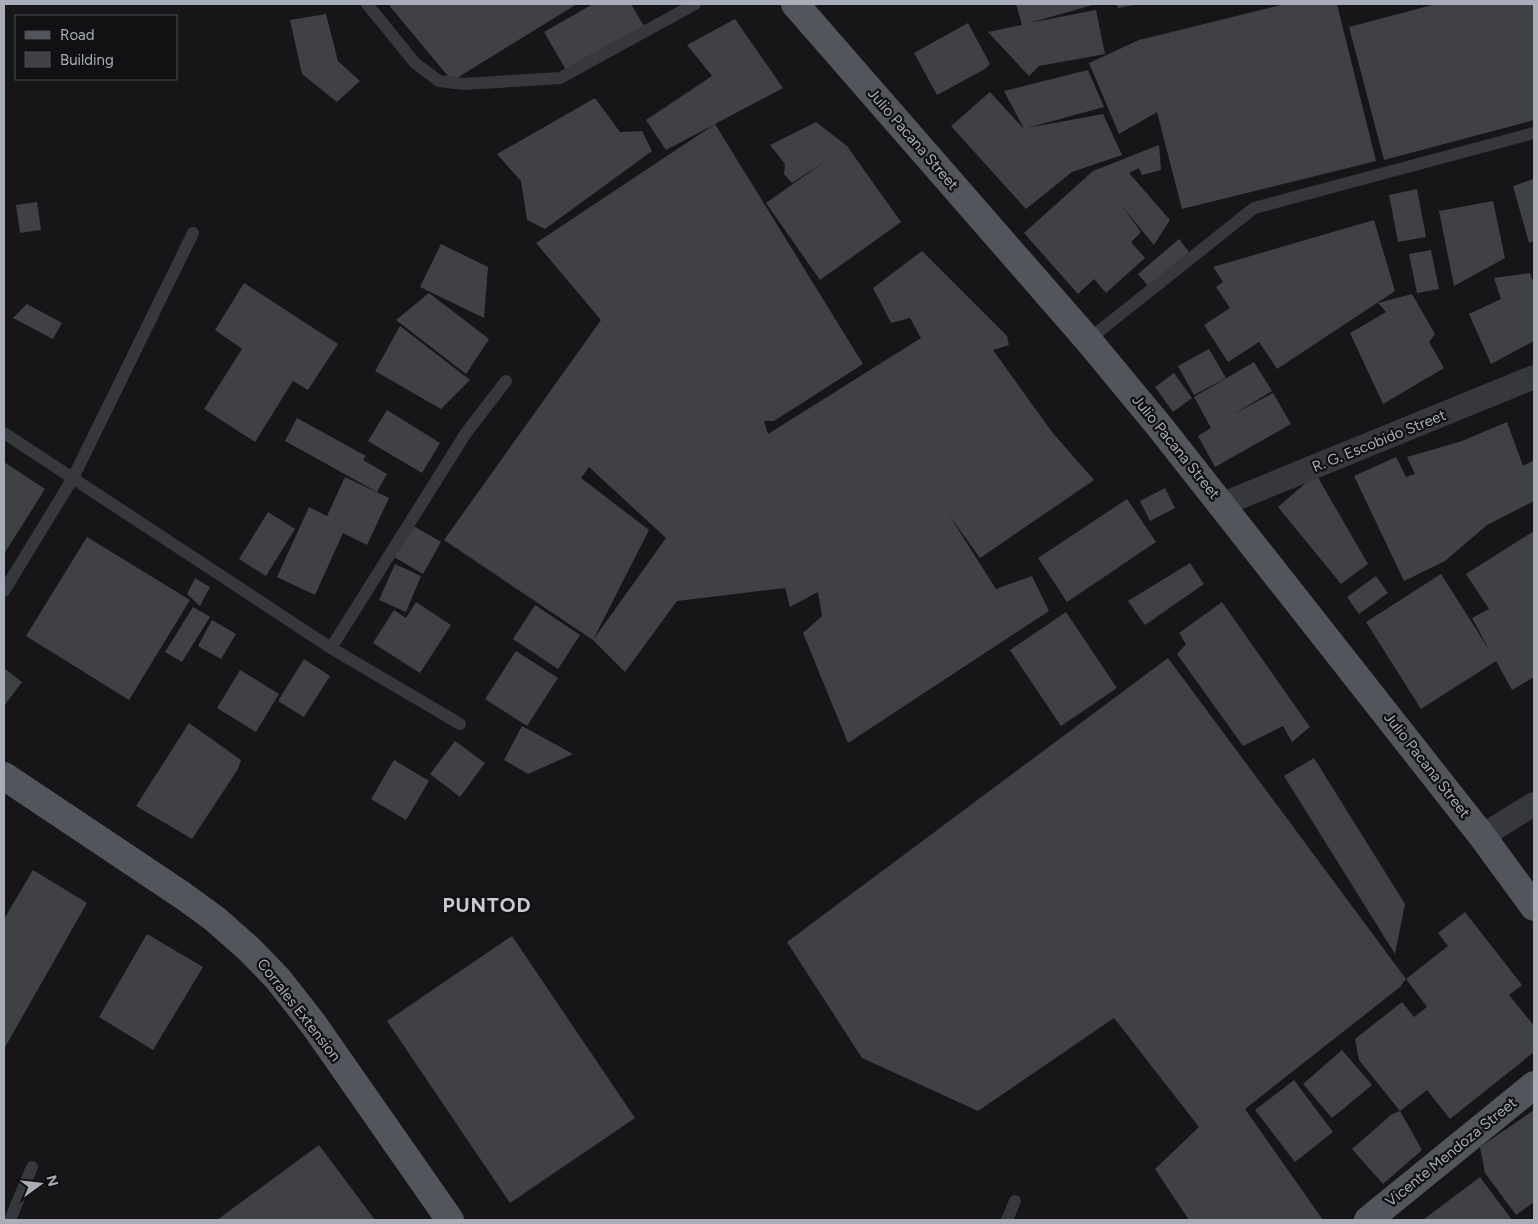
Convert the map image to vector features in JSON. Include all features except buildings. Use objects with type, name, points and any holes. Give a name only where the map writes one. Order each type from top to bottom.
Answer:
[{"type":"main road","name":"Julio Pacana Street","points":[[796,4],[1088,340],[1223,504],[1482,836],[1534,907]]},
{"type":"main road","name":"Corrales Extension","points":[[4,776],[182,895],[250,950],[278,980],[314,1025],[450,1220]]},
{"type":"main road","name":"Vicente Mendoza Street","points":[[1368,1220],[1534,1085]]},
{"type":"street","name":"R. G. Escobido Street","points":[[1223,504],[1534,377]]},
{"type":"street","points":[[1482,836],[1534,804]]},
{"type":"lane","points":[[367,4],[415,63],[439,82],[464,84],[560,78],[695,4]]},
{"type":"lane","points":[[1088,340],[1254,208],[1534,133]]},
{"type":"lane","points":[[4,591],[73,478],[193,232]]},
{"type":"lane","points":[[331,648],[466,433],[506,381]]},
{"type":"lane","points":[[4,433],[331,648],[460,724]]},
{"type":"lane","points":[[10,1220],[32,1167]]},
{"type":"lane","points":[[1007,1220],[1015,1201]]},
{"type":"district","name":"PUNTOD","points":[[487,905]]}]
